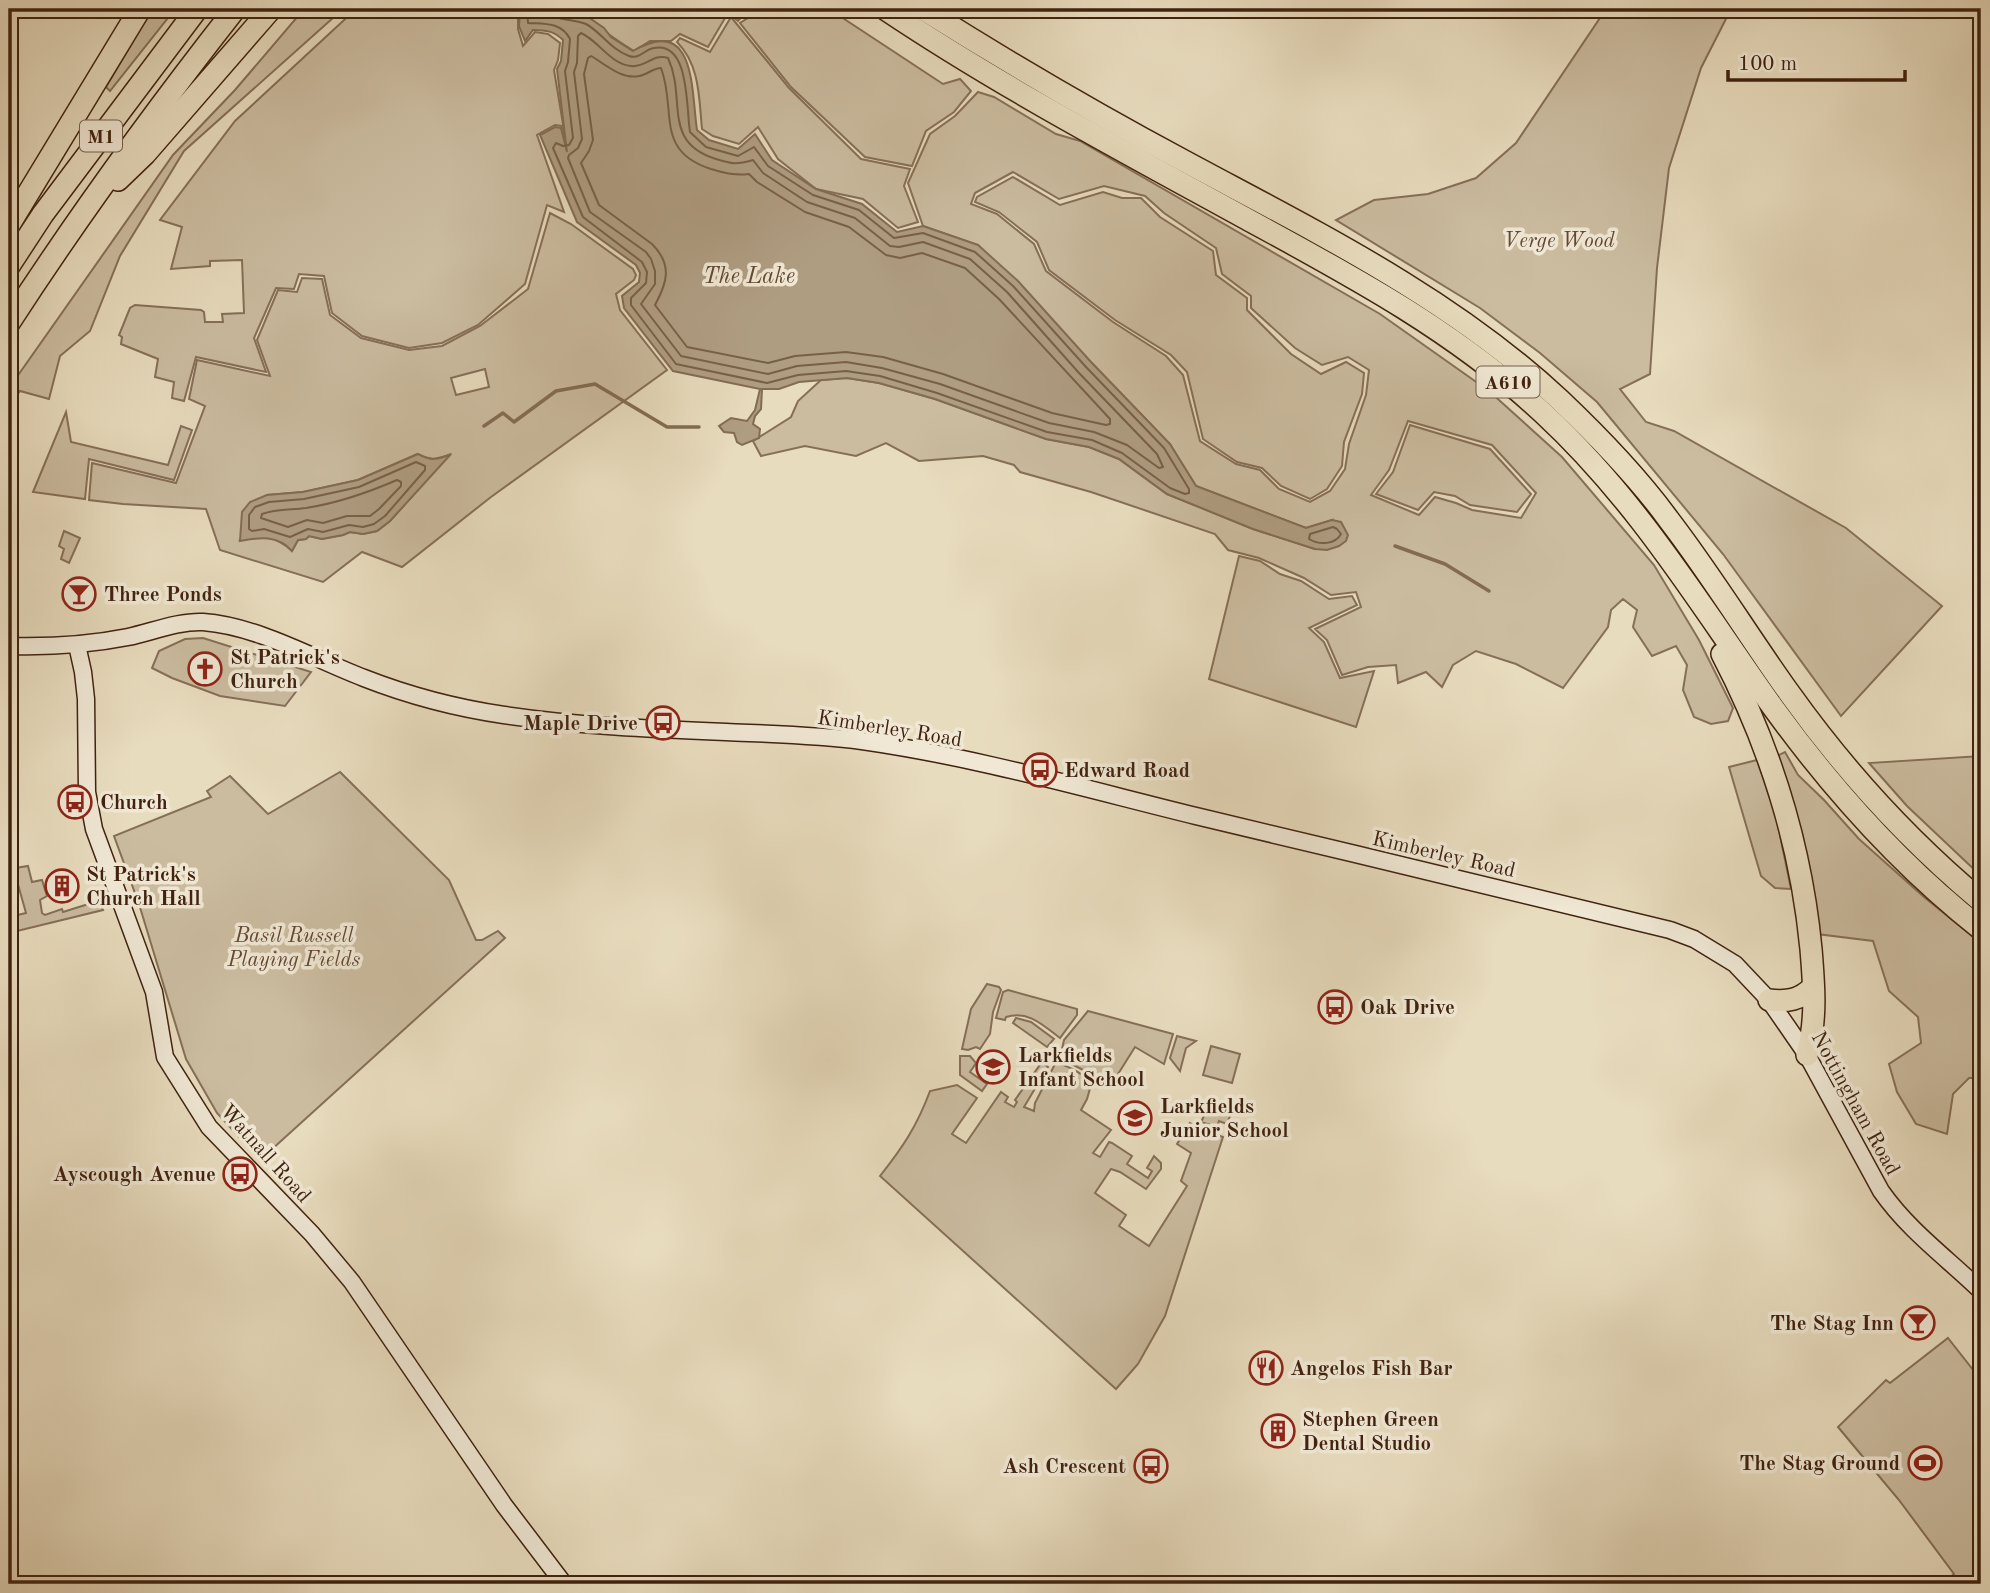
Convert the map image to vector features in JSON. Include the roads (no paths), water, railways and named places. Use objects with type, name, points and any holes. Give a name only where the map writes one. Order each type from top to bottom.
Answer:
[{"type":"highway","points":[[9,225],[140,9]]},
{"type":"highway","name":"M1","points":[[9,266],[43,214],[197,9]]},
{"type":"highway","name":"M1","points":[[9,323],[81,215],[174,87],[235,9]]},
{"type":"highway","name":"M1","points":[[81,215],[145,154],[271,9]]},
{"type":"highway","name":"A610","points":[[885,9],[1024,96],[1373,288],[1454,341],[1511,384],[1577,445],[1623,497],[1680,571],[1774,708],[1850,803],[1907,864],[1981,929]]},
{"type":"highway","name":"A610","points":[[923,9],[1081,105],[1343,246],[1438,304],[1496,344],[1590,429],[1642,485],[1682,538],[1791,696],[1857,780],[1902,829],[1981,901]]},
{"type":"highway","points":[[1680,571],[1752,713],[1788,817],[1807,908],[1815,1012],[1807,1055]]},
{"type":"highway","points":[[1769,1000],[1796,1000],[1813,987]]},
{"type":"street","name":"Kimberley Road","points":[[77,645],[201,622],[253,634],[387,687],[454,707],[505,716],[599,726],[803,735],[862,741],[918,751],[1670,930],[1694,939]]},
{"type":"street","points":[[9,646],[77,645]]},
{"type":"street","name":"Watnall Road","points":[[77,645],[86,699],[87,792],[94,829],[154,992],[165,1057],[209,1127],[312,1234],[352,1282],[504,1505],[564,1584]]},
{"type":"street","name":"Nottingham Road","points":[[1694,939],[1735,964],[1769,1000],[1807,1055],[1893,1209],[1981,1291]]},
{"type":"water","name":"The Lake","points":[[520,9],[535,9],[538,12],[559,9],[560,12],[588,17],[633,51],[654,42],[669,42],[679,49],[686,61],[691,77],[697,130],[709,140],[738,149],[755,134],[772,160],[816,189],[862,204],[897,232],[923,226],[978,245],[1018,281],[1170,444],[1196,486],[1306,528],[1332,520],[1341,522],[1348,535],[1346,541],[1327,550],[1315,549],[1253,529],[1167,494],[1119,459],[1089,447],[1046,439],[935,399],[879,383],[847,378],[799,382],[779,389],[762,389],[761,409],[753,424],[760,429],[759,438],[742,445],[737,442],[734,433],[724,432],[719,426],[731,418],[747,421],[755,410],[760,389],[673,371],[624,308],[622,296],[639,282],[640,273],[636,265],[577,222],[540,135],[555,127],[561,128],[567,152],[557,69],[561,61],[563,40],[550,32],[533,30],[525,41],[519,26]]},
{"type":"water","points":[[418,454],[434,459],[451,454],[390,521],[377,531],[363,534],[350,532],[322,539],[309,536],[298,540],[292,551],[281,542],[268,538],[240,541],[242,512],[250,502],[267,495],[303,492],[358,480]]},
{"type":"waterway","points":[[484,426],[503,413],[514,422],[556,391],[595,384],[667,427],[699,427]]},
{"type":"waterway","points":[[1395,546],[1445,564],[1489,591]]},
{"type":"place","name":"Three Ponds","points":[[79,594]]},
{"type":"place","name":"St Patrick's Church","points":[[205,669]]},
{"type":"place","name":"Maple Drive","points":[[663,723]]},
{"type":"place","name":"Edward Road","points":[[1040,770]]},
{"type":"place","name":"Church","points":[[75,802]]},
{"type":"place","name":"St Patrick's Church Hall","points":[[62,886]]},
{"type":"place","name":"Oak Drive","points":[[1335,1007]]},
{"type":"place","name":"Larkfields Infant School","points":[[993,1067]]},
{"type":"place","name":"Larkfields Junior School","points":[[1135,1118]]},
{"type":"place","name":"Ayscough Avenue","points":[[240,1174]]},
{"type":"place","name":"The Stag Inn","points":[[1918,1323]]},
{"type":"place","name":"Angelos Fish Bar","points":[[1266,1368]]},
{"type":"place","name":"Stephen Green Dental Studio","points":[[1278,1431]]},
{"type":"place","name":"The Stag Ground","points":[[1925,1463]]},
{"type":"place","name":"Ash Crescent","points":[[1151,1466]]},
{"type":"park label","name":"Verge Wood","points":[[1559,240]]},
{"type":"park label","name":"Basil Russell Playing Fields","points":[[294,947]]}]
